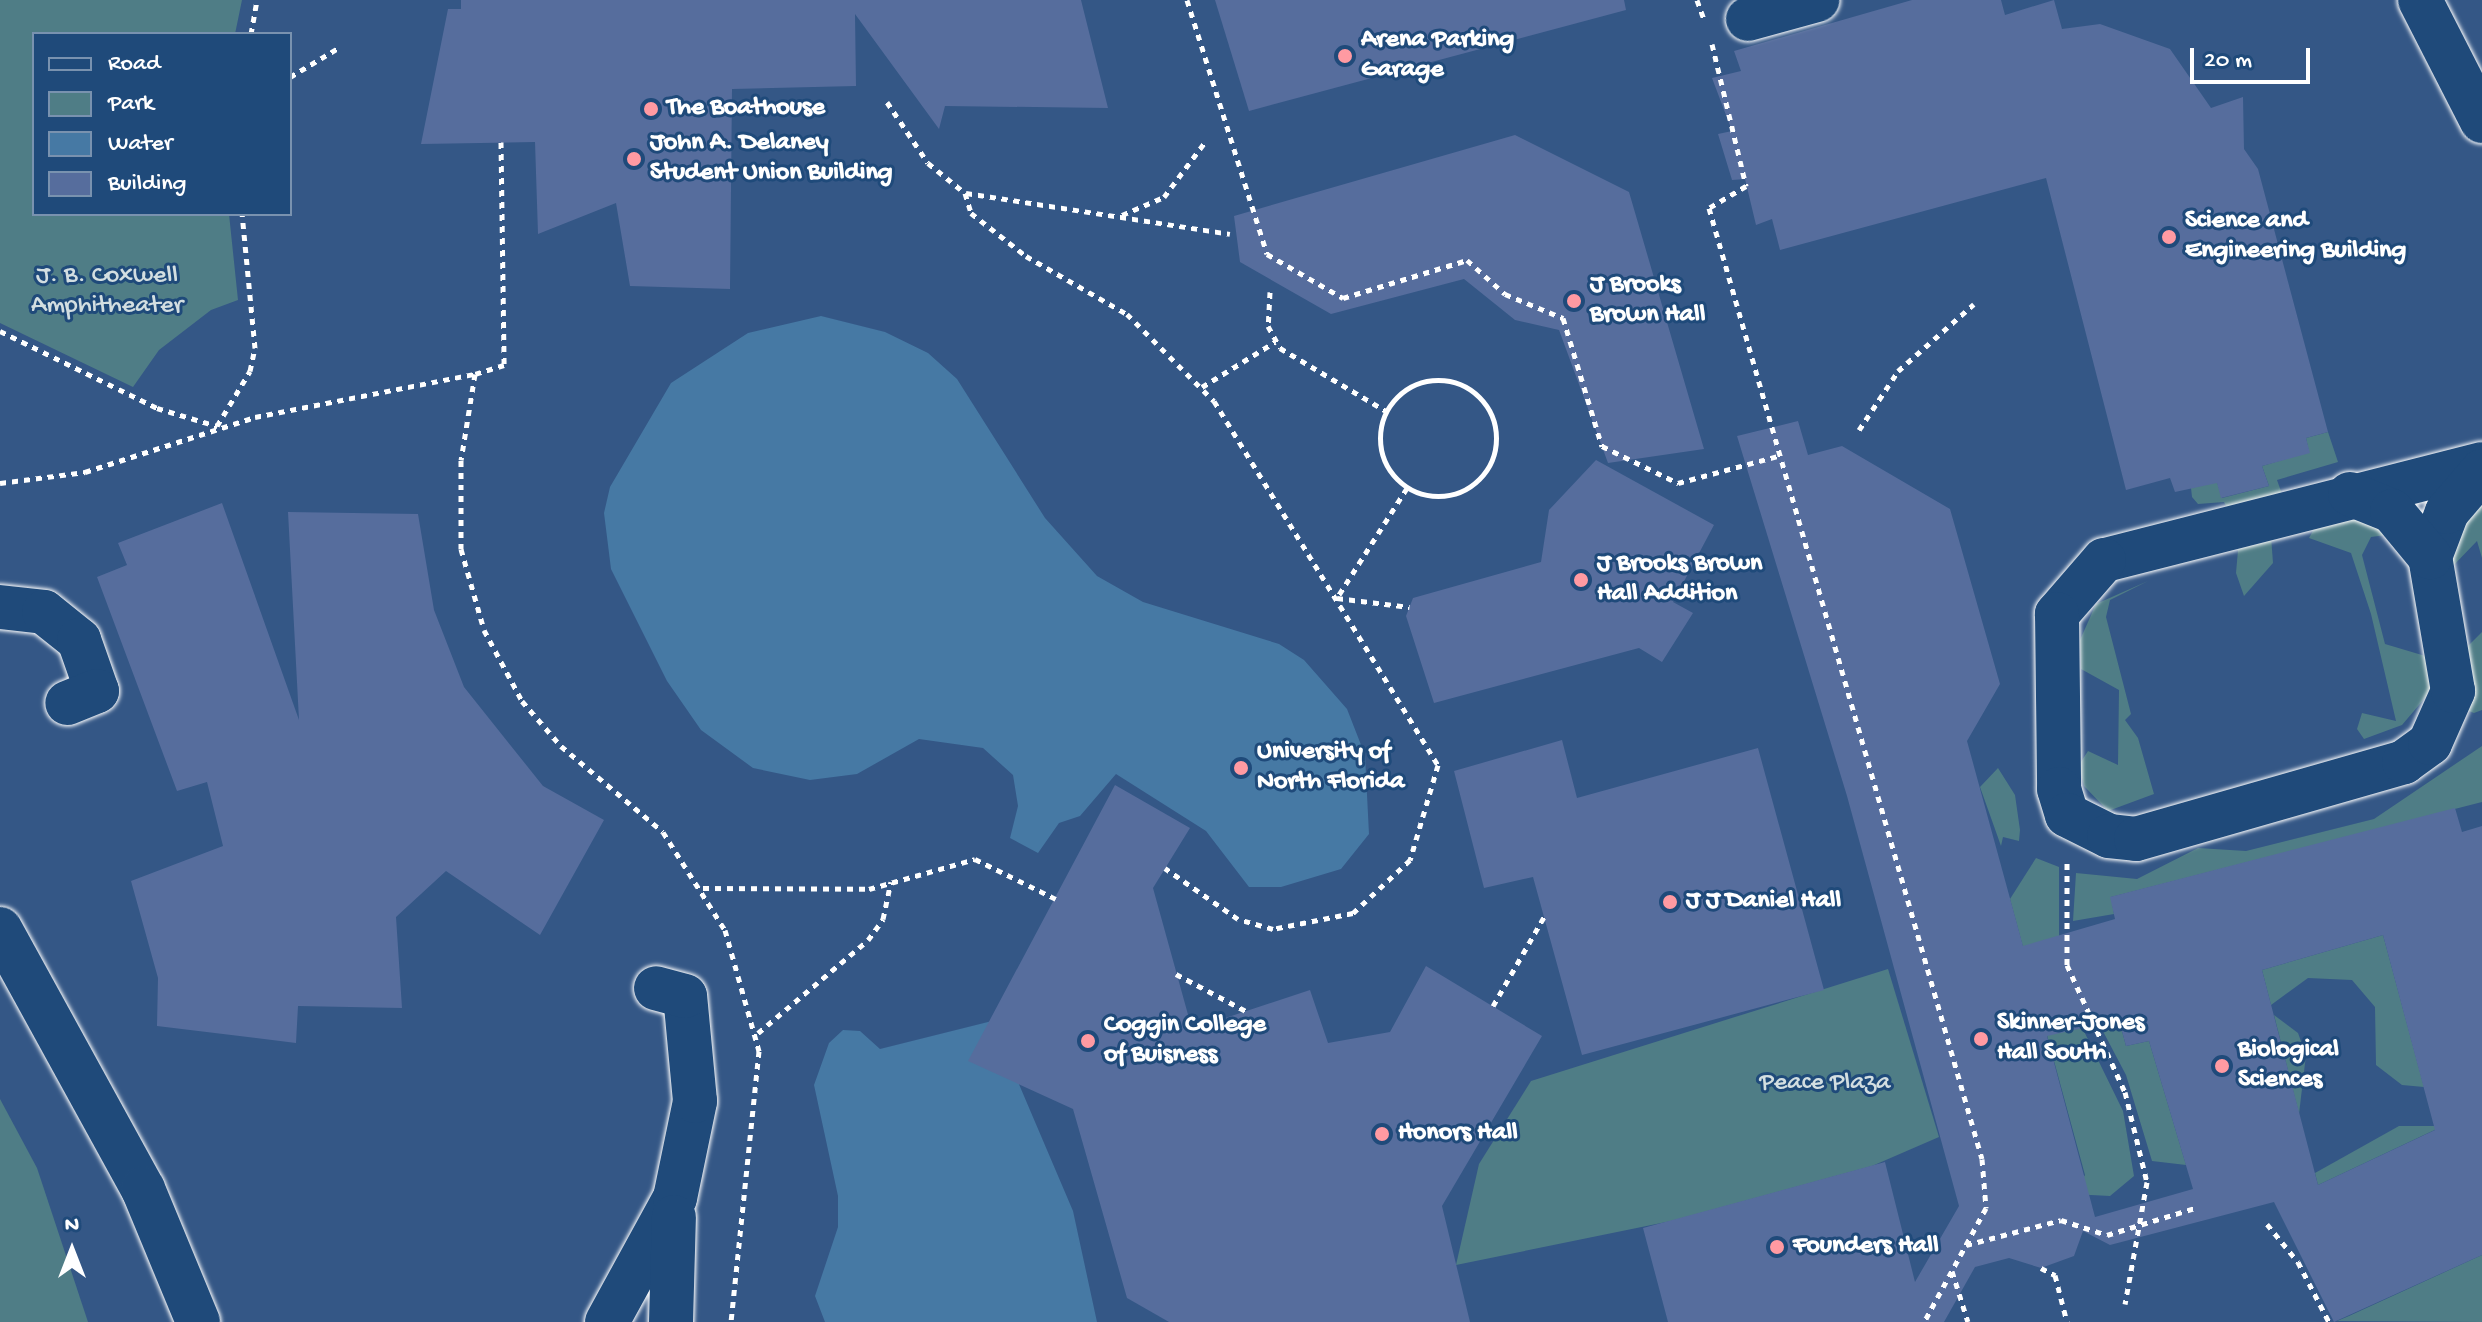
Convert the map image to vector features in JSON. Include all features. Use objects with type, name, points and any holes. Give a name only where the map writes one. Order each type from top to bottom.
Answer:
[{"type":"street","points":[[1748,19],[1817,0]]},
{"type":"street","points":[[2420,0],[2482,121]]},
{"type":"street","points":[[2350,494],[2392,511],[2430,557],[2453,691],[2430,743],[2404,762],[2136,839],[2109,836],[2067,815],[2059,789],[2057,614],[2074,587],[2104,560],[2350,494],[2482,464]]},
{"type":"street","points":[[2430,557],[2447,512],[2482,471]]},
{"type":"street","points":[[0,607],[44,612],[79,640],[97,691],[67,703]]},
{"type":"street","points":[[0,929],[143,1189],[198,1322]]},
{"type":"street","points":[[656,988],[685,996],[695,1101],[675,1198],[671,1322]]},
{"type":"street","points":[[607,1322],[675,1198]]},
{"type":"path","points":[[251,32],[257,0]]},
{"type":"path","points":[[1187,0],[1267,254],[1343,298],[1467,260],[1505,294],[1563,318],[1602,446],[1678,483],[1778,456]]},
{"type":"path","points":[[1697,0],[1727,87],[1746,186],[1709,208],[1778,456],[1851,686],[1900,884],[1982,1159],[1986,1208],[1924,1322]]},
{"type":"path","points":[[292,76],[340,47]]},
{"type":"path","points":[[887,102],[928,163],[965,193],[1230,234]]},
{"type":"path","points":[[0,483],[85,472],[217,426],[475,374],[504,365],[501,142]]},
{"type":"path","points":[[1120,215],[1164,197],[1205,142]]},
{"type":"path","points":[[965,193],[971,213],[991,230],[1127,314],[1202,387],[1337,598],[1438,765],[1410,860],[1353,913],[1273,929],[1238,919],[1165,868]]},
{"type":"path","points":[[217,426],[250,371],[255,348],[242,216]]},
{"type":"path","points":[[1270,292],[1275,342]]},
{"type":"path","points":[[1859,430],[1898,371],[1974,304]]},
{"type":"path","points":[[0,331],[157,408],[217,426]]},
{"type":"path","points":[[1202,387],[1275,342]]},
{"type":"path","points":[[1275,342],[1386,411]]},
{"type":"path","points":[[475,374],[461,460],[461,534],[484,630],[541,723],[663,832],[703,888],[725,930],[758,1033],[731,1322]]},
{"type":"path","points":[[1442,380],[1474,391],[1494,420],[1492,452],[1477,481],[1443,498],[1407,488],[1381,448],[1386,411],[1402,391],[1442,380]]},
{"type":"path","points":[[1337,598],[1407,488]]},
{"type":"path","points":[[1337,598],[1409,607]]},
{"type":"path","points":[[703,888],[853,890],[975,859],[1056,899]]},
{"type":"path","points":[[2067,859],[2067,965],[2125,1092],[2147,1182],[2125,1304]]},
{"type":"path","points":[[758,1033],[868,940],[883,919],[891,882]]},
{"type":"path","points":[[1493,1006],[1544,917]]},
{"type":"path","points":[[1176,974],[1246,1011]]},
{"type":"path","points":[[1966,1245],[2061,1220],[2107,1235],[2198,1207]]},
{"type":"path","points":[[2267,1224],[2298,1262],[2329,1322]]},
{"type":"path","points":[[2041,1268],[2055,1275],[2067,1322]]},
{"type":"path","points":[[1952,1270],[1968,1322]]},
{"type":"shaded area","name":"University of North Florida","points":[[0,0],[2482,0],[2482,1322],[0,1322]]},
{"type":"green space","name":"J. B. Coxwell Amphitheater","points":[[0,0],[242,0],[235,32],[32,32],[32,216],[229,216],[238,300],[211,310],[159,350],[133,387],[0,323]]},
{"type":"green space","points":[[2328,432],[2338,462],[2277,480],[2282,494],[2228,510],[2224,502],[2198,504],[2192,497],[2191,488],[2217,482],[2222,498],[2269,486],[2262,466],[2309,452],[2306,438]]},
{"type":"green space","points":[[2482,493],[2482,558],[2477,541],[2451,568],[2451,536]]},
{"type":"green space","points":[[2376,515],[2386,535],[2371,537],[2362,555],[2385,644],[2432,658],[2436,685],[2402,725],[2364,739],[2357,729],[2362,713],[2396,721],[2371,614],[2351,553],[2309,538],[2319,520]]},
{"type":"green space","points":[[2271,536],[2273,563],[2244,596],[2236,573],[2239,539]]},
{"type":"green space","points":[[2148,581],[2110,600],[2106,617],[2131,714],[2125,720],[2138,738],[2154,794],[2108,811],[2084,786],[2079,765],[2088,751],[2118,765],[2119,690],[2081,669],[2080,640],[2096,604]]},
{"type":"green space","points":[[2482,632],[2482,710],[2474,713],[2464,709],[2462,652]]},
{"type":"green space","points":[[2482,746],[2482,802],[2111,897],[2114,914],[2073,921],[2076,873],[2137,879],[2198,848],[2246,851],[2374,819]]},
{"type":"green space","points":[[1998,768],[2015,795],[2020,830],[2019,841],[2003,837],[2001,846],[1980,787]]},
{"type":"green space","points":[[2036,858],[2059,867],[2059,951],[2079,1021],[2123,1111],[2134,1176],[2110,1196],[2072,1194],[2085,1175],[2010,899]]},
{"type":"green space","points":[[2383,935],[2424,1087],[2402,1085],[2376,1065],[2375,1007],[2352,980],[2308,978],[2271,1005],[2262,970]]},
{"type":"green space","name":"Peace Plaza","points":[[1888,969],[1939,1137],[1872,1166],[1671,1221],[1456,1265],[1479,1164],[1531,1081]]},
{"type":"green space","points":[[2274,1015],[2298,1033],[2306,1055],[2299,1114]]},
{"type":"green space","points":[[2096,1018],[2119,1020],[2126,1046],[2149,1041],[2186,1165],[2152,1161],[2126,1075]]},
{"type":"green space","points":[[0,1099],[37,1168],[88,1322],[0,1322]]},
{"type":"green space","points":[[2399,1126],[2443,1126],[2318,1185],[2315,1173]]},
{"type":"green space","points":[[2482,1255],[2482,1322],[2337,1321],[2349,1316]]},
{"type":"water","points":[[821,316],[885,332],[928,353],[957,379],[1045,518],[1097,576],[1143,602],[1279,644],[1304,660],[1347,709],[1365,755],[1369,834],[1341,869],[1281,887],[1249,887],[1206,831],[1116,774],[1080,816],[1059,823],[1038,853],[1010,838],[1018,806],[1013,775],[983,748],[919,739],[857,774],[810,780],[753,768],[701,730],[667,681],[611,569],[604,513],[610,487],[671,383],[748,333]]},
{"type":"water","points":[[992,1021],[1073,1211],[1097,1322],[825,1322],[815,1296],[838,1227],[838,1196],[814,1085],[829,1043],[843,1030],[860,1031],[880,1049]]},
{"type":"building","name":"John A. Delaney Student Union Building","points":[[461,0],[1081,0],[1108,108],[945,106],[939,129],[855,14],[856,86],[732,89],[730,289],[630,286],[616,203],[538,234],[535,142],[421,144],[448,9],[461,9]]},
{"type":"building","name":"Arena Parking Garage","points":[[1215,0],[1624,0],[1626,10],[1249,111]]},
{"type":"building","name":"Science and Engineering Building","points":[[1912,0],[2001,0],[2005,15],[2054,0],[2062,29],[2100,24],[2170,49],[2211,108],[2243,97],[2244,149],[2258,169],[2328,432],[2306,438],[2310,453],[2262,466],[2269,486],[2221,498],[2217,483],[2175,492],[2170,478],[2126,490],[2046,178],[1780,250],[1772,219],[1756,225],[1745,179],[1732,180],[1718,134],[1732,131],[1712,78],[1741,71],[1734,51]]},
{"type":"building","name":"J Brooks Brown Hall","points":[[1515,135],[1629,192],[1704,449],[1608,463],[1559,330],[1515,320],[1464,279],[1331,314],[1240,262],[1234,216]]},
{"type":"building","points":[[1798,421],[1808,455],[1842,446],[1950,509],[2000,684],[1967,741],[2023,946],[2115,919],[2110,897],[2455,808],[2462,832],[2482,826],[2482,1255],[2334,1322],[2274,1202],[2110,1245],[2083,1231],[2074,1256],[2041,1268],[2009,1258],[1975,1267],[1944,1322],[1668,1322],[1643,1228],[1885,1162],[1915,1282],[1959,1206],[1847,796],[1737,436]],"holes":[[[2383,935],[2435,1130],[2318,1185],[2262,970]],[[2119,1020],[2126,1046],[2149,1041],[2193,1189],[2095,1217],[2047,1036]]]},
{"type":"building","name":"J Brooks Brown Hall Addition","points":[[1596,460],[1714,525],[1673,602],[1693,613],[1662,662],[1639,648],[1434,703],[1406,616],[1413,598],[1541,562],[1549,510]]},
{"type":"building","points":[[222,503],[299,720],[288,512],[418,514],[434,610],[464,687],[543,786],[604,820],[540,935],[446,871],[396,917],[402,1008],[298,1006],[296,1043],[157,1026],[158,978],[131,881],[223,846],[207,782],[177,791],[97,577],[127,565],[118,543]]},
{"type":"building","name":"J J Daniel Hall","points":[[1562,740],[1577,798],[1758,748],[1824,990],[1582,1055],[1533,877],[1484,888],[1454,771]]},
{"type":"building","points":[[1115,785],[1190,828],[1153,888],[1192,1029],[1310,990],[1328,1043],[1390,1032],[1426,966],[1542,1036],[1442,1206],[1470,1322],[1169,1322],[1127,1298],[1073,1109],[968,1061]]},
{"type":"place","name":"Arena Parking Garage","points":[[1345,56]]},
{"type":"place","name":"The Boathouse","points":[[651,109]]},
{"type":"place","name":"John A. Delaney Student Union Building","points":[[634,159]]},
{"type":"place","name":"Science and Engineering Building","points":[[2169,237]]},
{"type":"place","name":"J Brooks Brown Hall","points":[[1574,301]]},
{"type":"place","name":"J Brooks Brown Hall Addition","points":[[1581,580]]},
{"type":"place","name":"University of North Florida","points":[[1241,768]]},
{"type":"place","name":"J J Daniel Hall","points":[[1670,902]]},
{"type":"place","name":"Skinner-Jones Hall South","points":[[1981,1039]]},
{"type":"place","name":"Coggin College of Buisness","points":[[1088,1041]]},
{"type":"place","name":"Biological Sciences","points":[[2222,1066]]},
{"type":"place","name":"Honors Hall","points":[[1382,1134]]},
{"type":"place","name":"Founders Hall","points":[[1777,1247]]}]
